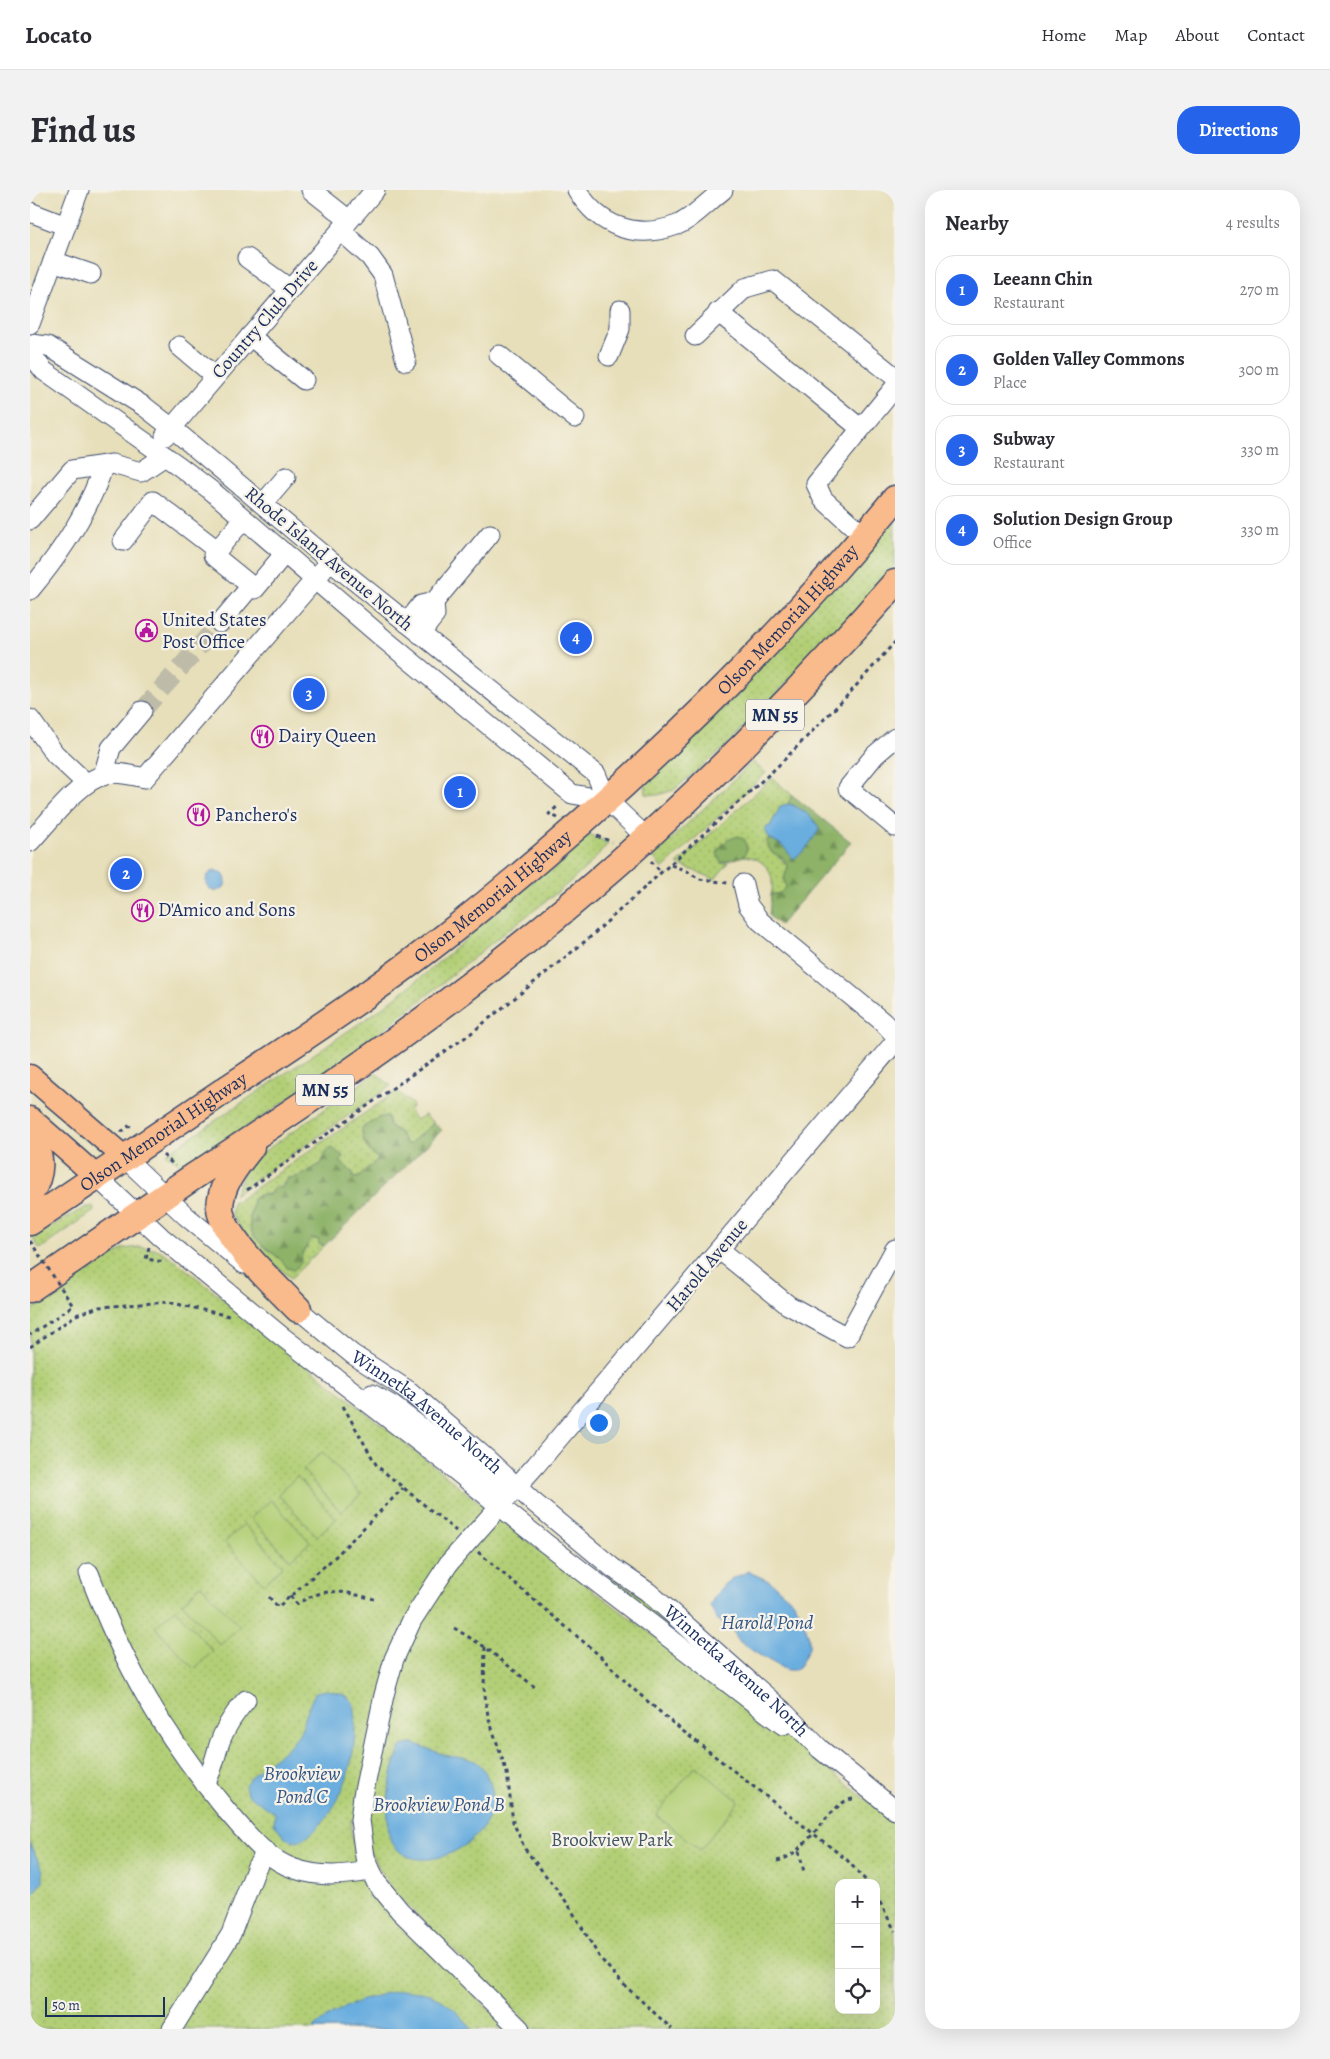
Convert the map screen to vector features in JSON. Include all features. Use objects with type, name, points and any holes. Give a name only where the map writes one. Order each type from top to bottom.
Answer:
[{"type":"highway","name":"Olson Memorial Highway","points":[[30,1222],[391,977],[446,936],[607,800],[736,675],[805,603],[895,499]]},
{"type":"highway","name":"MN 55","points":[[30,1289],[262,1133],[412,1029],[481,977],[597,883],[771,718],[895,583]]},
{"type":"highway","points":[[262,1133],[228,1178],[221,1198],[222,1218],[235,1241],[298,1309]]},
{"type":"highway","points":[[30,1136],[38,1153],[41,1166],[38,1180],[30,1194]]},
{"type":"main road","name":"Winnetka Avenue North","points":[[30,1076],[126,1158]]},
{"type":"main road","name":"Winnetka Avenue North","points":[[30,1118],[98,1177]]},
{"type":"street","points":[[30,324],[79,190]]},
{"type":"street","points":[[312,190],[345,226],[383,275],[406,361]]},
{"type":"street","name":"Country Club Drive","points":[[30,520],[72,470],[112,464],[141,472],[159,452],[172,428],[215,376],[376,190]]},
{"type":"street","points":[[577,190],[598,216],[621,229],[655,230],[678,225],[723,190]]},
{"type":"street","points":[[30,212],[66,226]]},
{"type":"street","points":[[247,258],[290,289]]},
{"type":"street","points":[[53,261],[91,274]]},
{"type":"street","points":[[695,336],[745,288],[773,280],[895,377]]},
{"type":"street","points":[[609,356],[620,329],[620,310]]},
{"type":"street","points":[[718,312],[860,428]]},
{"type":"street","points":[[250,336],[304,380]]},
{"type":"street","name":"Rhode Island Avenue North","points":[[30,344],[48,346],[145,407],[172,428],[330,561],[596,774],[607,800],[646,838]]},
{"type":"street","points":[[179,346],[215,376]]},
{"type":"street","name":"Rhode Island Avenue North","points":[[30,353],[44,371],[159,452],[244,519],[397,650],[572,794],[607,800]]},
{"type":"street","points":[[499,355],[575,418]]},
{"type":"street","points":[[864,536],[823,499],[816,484],[895,387]]},
{"type":"street","points":[[30,590],[73,530],[97,486],[103,466]]},
{"type":"street","points":[[263,504],[286,478]]},
{"type":"street","points":[[123,541],[153,502],[217,550]]},
{"type":"street","points":[[244,519],[213,555],[254,589],[285,553]]},
{"type":"street","points":[[397,650],[414,629],[435,615],[434,602],[490,534]]},
{"type":"street","points":[[94,780],[120,773],[145,778],[330,561]]},
{"type":"street","points":[[220,623],[252,586]]},
{"type":"street","points":[[30,842],[94,780],[111,748],[142,710]]},
{"type":"street","points":[[30,718],[49,748],[94,780]]},
{"type":"street","points":[[895,738],[875,755],[848,788],[895,827]]},
{"type":"street","points":[[743,884],[748,905],[760,921],[883,1022],[895,1035]]},
{"type":"street","name":"Harold Avenue","points":[[520,2029],[400,1911],[376,1882],[370,1871],[365,1856],[360,1820],[382,1704],[394,1659],[412,1620],[427,1594],[470,1548],[499,1506],[720,1250],[895,1042]]},
{"type":"street","name":"Winnetka Avenue North","points":[[126,1158],[165,1197],[352,1354],[409,1392],[595,1554],[671,1612],[783,1711],[820,1749]]},
{"type":"street","name":"Winnetka Avenue North","points":[[98,1177],[161,1237],[280,1335],[776,1720],[820,1749],[895,1810]]},
{"type":"street","points":[[720,1250],[788,1305],[847,1337],[895,1249]]},
{"type":"street","points":[[337,1379],[370,1393],[393,1406],[500,1486],[508,1490],[517,1486]]},
{"type":"street","points":[[89,1573],[108,1624],[144,1695],[178,1749],[244,1830],[267,1852],[294,1869],[313,1874],[337,1876],[370,1871]]},
{"type":"street","points":[[205,1784],[214,1769],[218,1747],[227,1726],[246,1700]]},
{"type":"street","points":[[172,2029],[231,1934],[257,1866],[267,1852]]},
{"type":"path","points":[[240,1195],[470,1034],[588,939],[803,742],[895,642]]},
{"type":"path","points":[[670,865],[687,871],[698,879],[743,884]]},
{"type":"path","points":[[30,1241],[73,1306],[30,1335]]},
{"type":"path","points":[[30,1347],[76,1315],[87,1310],[110,1305],[168,1302],[232,1317]]},
{"type":"path","points":[[338,1400],[350,1417],[370,1457],[385,1475],[403,1488],[470,1548],[476,1550],[599,1655],[631,1687],[674,1724],[770,1802],[847,1860],[864,1879]]},
{"type":"path","points":[[269,1597],[278,1607],[336,1556],[403,1488]]},
{"type":"path","points":[[290,1596],[298,1604],[316,1594],[335,1590],[374,1599]]},
{"type":"path","points":[[454,1628],[485,1647],[536,1688]]},
{"type":"path","points":[[485,1647],[484,1688],[488,1716],[507,1773],[513,1822],[525,1849],[568,1904],[600,1958],[622,1983],[672,2029]]},
{"type":"path","points":[[777,1861],[787,1859],[798,1851],[843,1802],[852,1798],[858,1800]]},
{"type":"path","points":[[798,1851],[804,1872]]},
{"type":"path","points":[[880,1903],[895,1931]]},
{"type":"green space","points":[[895,514],[895,566],[847,621],[723,749],[674,790],[658,795],[646,794],[645,782]]},
{"type":"green space","points":[[753,762],[766,773],[662,869],[653,856]]},
{"type":"green space","points":[[772,778],[792,795],[788,804],[781,806],[770,826],[765,828],[769,839],[767,841],[788,867],[784,879],[786,887],[780,893],[771,895],[772,881],[768,869],[758,860],[744,856],[747,849],[721,863],[728,863],[715,879],[677,864]]},
{"type":"green space","points":[[792,795],[851,842],[780,925],[769,916],[771,895],[780,893],[786,887],[784,879],[788,867],[783,858],[771,852],[766,841],[769,839],[776,840],[785,847],[794,805],[788,804]]},
{"type":"green space","points":[[587,833],[608,843],[586,868],[384,1029],[306,1087],[224,1141],[181,1165],[166,1154],[382,1008],[424,975]]},
{"type":"green space","points":[[738,836],[745,840],[747,849],[744,856],[721,863],[717,853],[725,842]]},
{"type":"green space","points":[[376,1073],[391,1086],[234,1195],[248,1163]]},
{"type":"green space","points":[[397,1091],[413,1105],[409,1111],[416,1120],[425,1115],[434,1123],[409,1144],[406,1144],[400,1133],[380,1117],[362,1128],[366,1145],[378,1158],[360,1177],[354,1178],[353,1173],[327,1151],[321,1164],[302,1175],[288,1178],[276,1191],[259,1195],[253,1199],[250,1223],[253,1234],[262,1245],[283,1261],[302,1254],[311,1239],[318,1239],[319,1244],[324,1246],[291,1278],[257,1250],[231,1214],[233,1201],[237,1201]]},
{"type":"green space","points":[[380,1117],[388,1117],[389,1126],[400,1133],[406,1144],[409,1144],[434,1123],[442,1130],[324,1246],[319,1244],[318,1239],[311,1239],[302,1254],[300,1264],[294,1270],[287,1268],[278,1257],[259,1242],[251,1230],[250,1220],[253,1199],[259,1195],[269,1195],[274,1187],[282,1188],[288,1178],[302,1175],[321,1164],[327,1151],[332,1148],[343,1156],[340,1162],[353,1173],[354,1178],[360,1177],[378,1158],[366,1145],[362,1128]]},
{"type":"green space","points":[[86,1207],[93,1207],[94,1211],[40,1249],[32,1237]]},
{"type":"green space","name":"Brookview Park","points":[[139,1247],[159,1250],[173,1259],[538,1549],[783,1733],[895,1823],[895,2029],[534,2029],[391,1889],[351,1819],[351,1833],[359,1868],[378,1900],[508,2029],[30,2029],[30,1311],[124,1249]]},
{"type":"green space","points":[[322,1452],[361,1494],[341,1512],[303,1470]]},
{"type":"green space","points":[[297,1476],[336,1519],[317,1536],[278,1494]]},
{"type":"green space","points":[[271,1500],[310,1542],[290,1560],[251,1518]]},
{"type":"green space","points":[[244,1524],[283,1566],[264,1584],[225,1542]]},
{"type":"green space","points":[[610,1578],[645,1598],[735,1681],[608,1580]]},
{"type":"green space","points":[[201,1585],[240,1627],[220,1645],[182,1603]]},
{"type":"green space","points":[[175,1609],[213,1651],[194,1669],[155,1627]]},
{"type":"green space","points":[[695,1766],[739,1801],[700,1850],[656,1815]]},
{"type":"water","points":[[788,804],[797,807],[807,814],[818,826],[819,830],[805,850],[793,859],[783,846],[769,839],[765,828],[770,826],[781,806]]},
{"type":"water","points":[[216,871],[223,874],[226,881],[223,888],[216,891],[209,888],[206,881],[209,874]]},
{"type":"water","name":"Harold Pond","points":[[747,1571],[771,1582],[793,1601],[799,1610],[809,1637],[809,1648],[799,1667],[794,1670],[786,1670],[740,1642],[732,1630],[717,1619],[710,1606],[722,1586]]},
{"type":"water","name":"Brookview Pond C","points":[[327,1690],[346,1696],[354,1706],[354,1740],[350,1767],[341,1792],[328,1815],[309,1835],[294,1841],[285,1838],[274,1823],[275,1813],[247,1794],[245,1785],[256,1772],[294,1741],[301,1730],[316,1692]]},
{"type":"water","name":"Brookview Pond B","points":[[413,1743],[444,1755],[468,1759],[478,1763],[483,1768],[488,1779],[493,1800],[488,1819],[476,1836],[458,1849],[438,1857],[419,1859],[402,1853],[389,1836],[388,1802],[393,1772],[402,1746]]},
{"type":"water","points":[[30,1844],[43,1871],[43,1881],[30,1900]]},
{"type":"water","points":[[402,1990],[435,1996],[447,2004],[472,2029],[313,2029],[333,2014],[354,2003]]},
{"type":"tunnel","points":[[142,711],[220,623]]},
{"type":"place","name":"United States Post Office","points":[[146,631]]},
{"type":"place","name":"Solution Design Group","points":[[576,638]]},
{"type":"place","name":"Subway","points":[[309,694]]},
{"type":"place","name":"Dairy Queen","points":[[262,736]]},
{"type":"place","name":"Leeann Chin","points":[[460,792]]},
{"type":"place","name":"Panchero's","points":[[199,815]]},
{"type":"place","name":"Golden Valley Commons","points":[[126,874]]},
{"type":"place","name":"D'Amico and Sons","points":[[142,910]]}]
